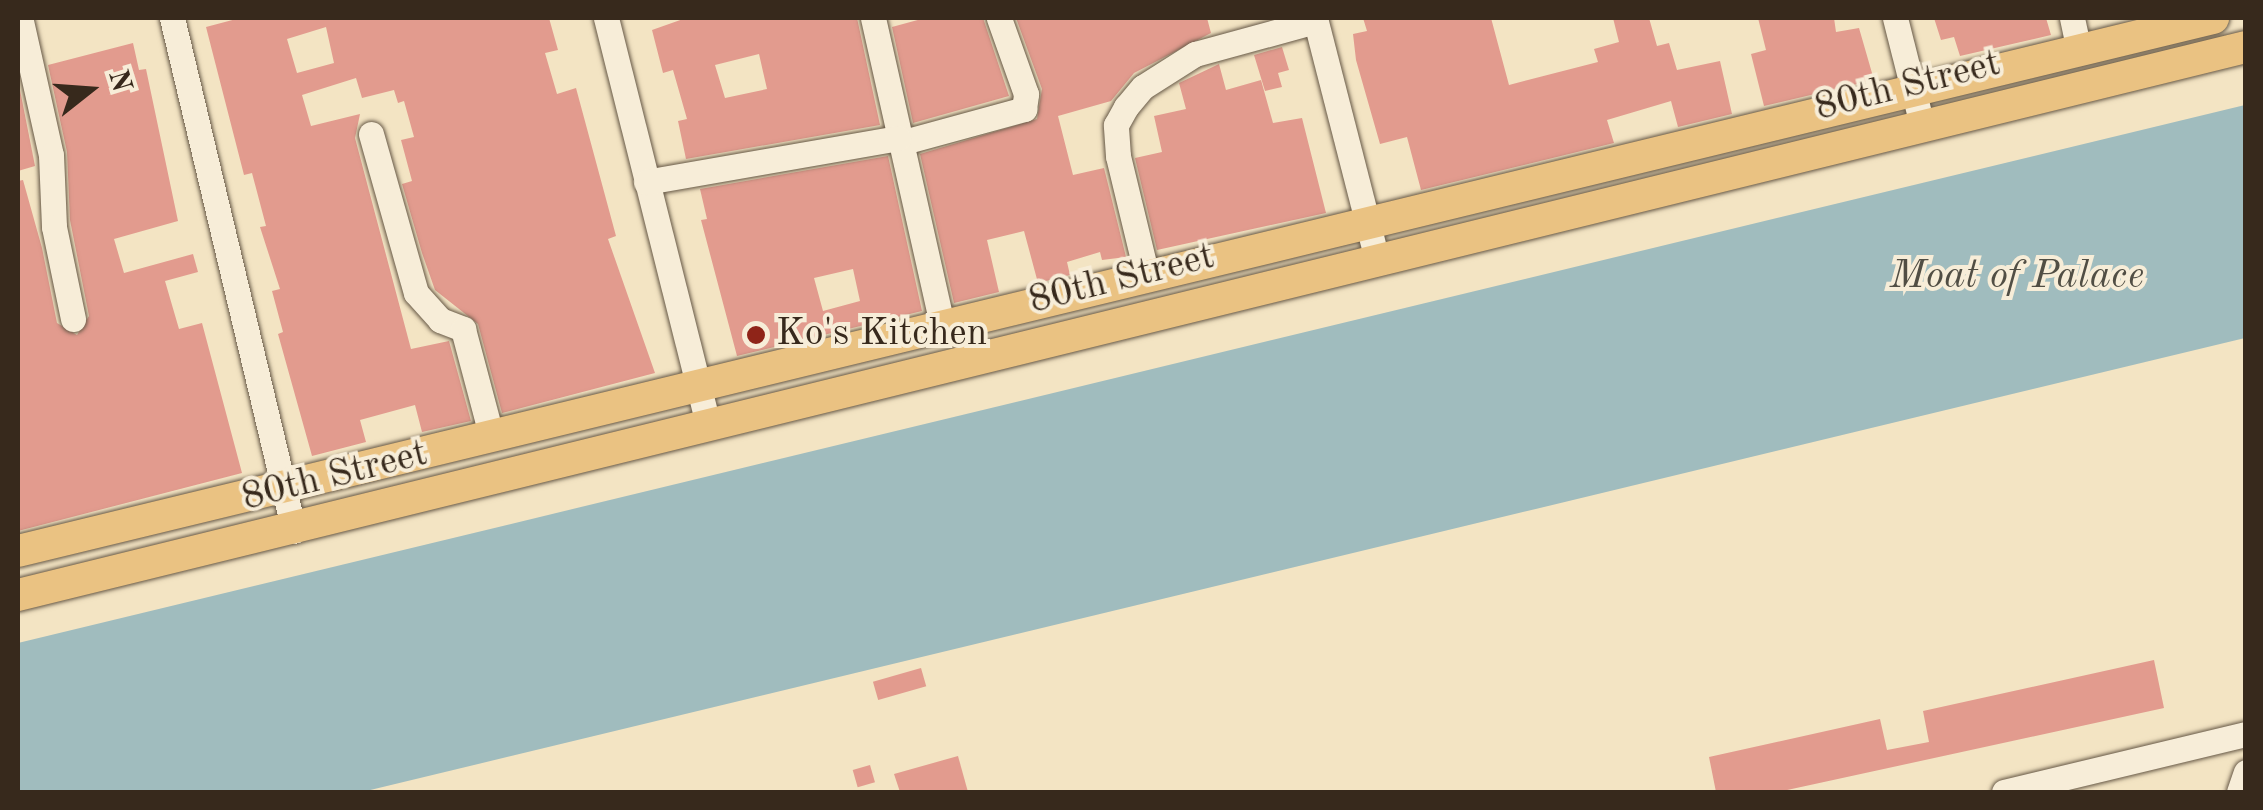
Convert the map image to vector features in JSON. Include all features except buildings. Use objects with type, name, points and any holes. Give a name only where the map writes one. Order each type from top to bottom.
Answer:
[{"type":"main road","name":"80th Street","points":[[18,551],[2213,18]]},
{"type":"main road","name":"80th Street","points":[[18,594],[294,531],[707,420],[2246,47]]},
{"type":"street","points":[[172,18],[294,531]]},
{"type":"street","points":[[606,18],[707,420]]},
{"type":"street","points":[[874,18],[942,324]]},
{"type":"street","points":[[646,182],[899,140],[1024,109],[1026,94],[999,18]]},
{"type":"street","points":[[1895,18],[1922,125]]},
{"type":"street","points":[[2072,18],[2079,52]]},
{"type":"street","points":[[1147,276],[1118,156],[1116,125],[1126,107],[1143,86],[1195,54],[1315,19],[1377,259]]},
{"type":"street","points":[[25,20],[51,154],[54,227],[74,319]]},
{"type":"street","points":[[371,134],[416,293],[440,320],[464,329],[491,434]]},
{"type":"street","points":[[2004,792],[2246,734]]},
{"type":"street","points":[[2239,792],[2246,772]]},
{"type":"water","name":"Moat of Palace","points":[[2245,105],[2245,338],[362,792],[18,792],[18,643]]},
{"type":"place","name":"Ko's Kitchen","points":[[756,335]]}]
